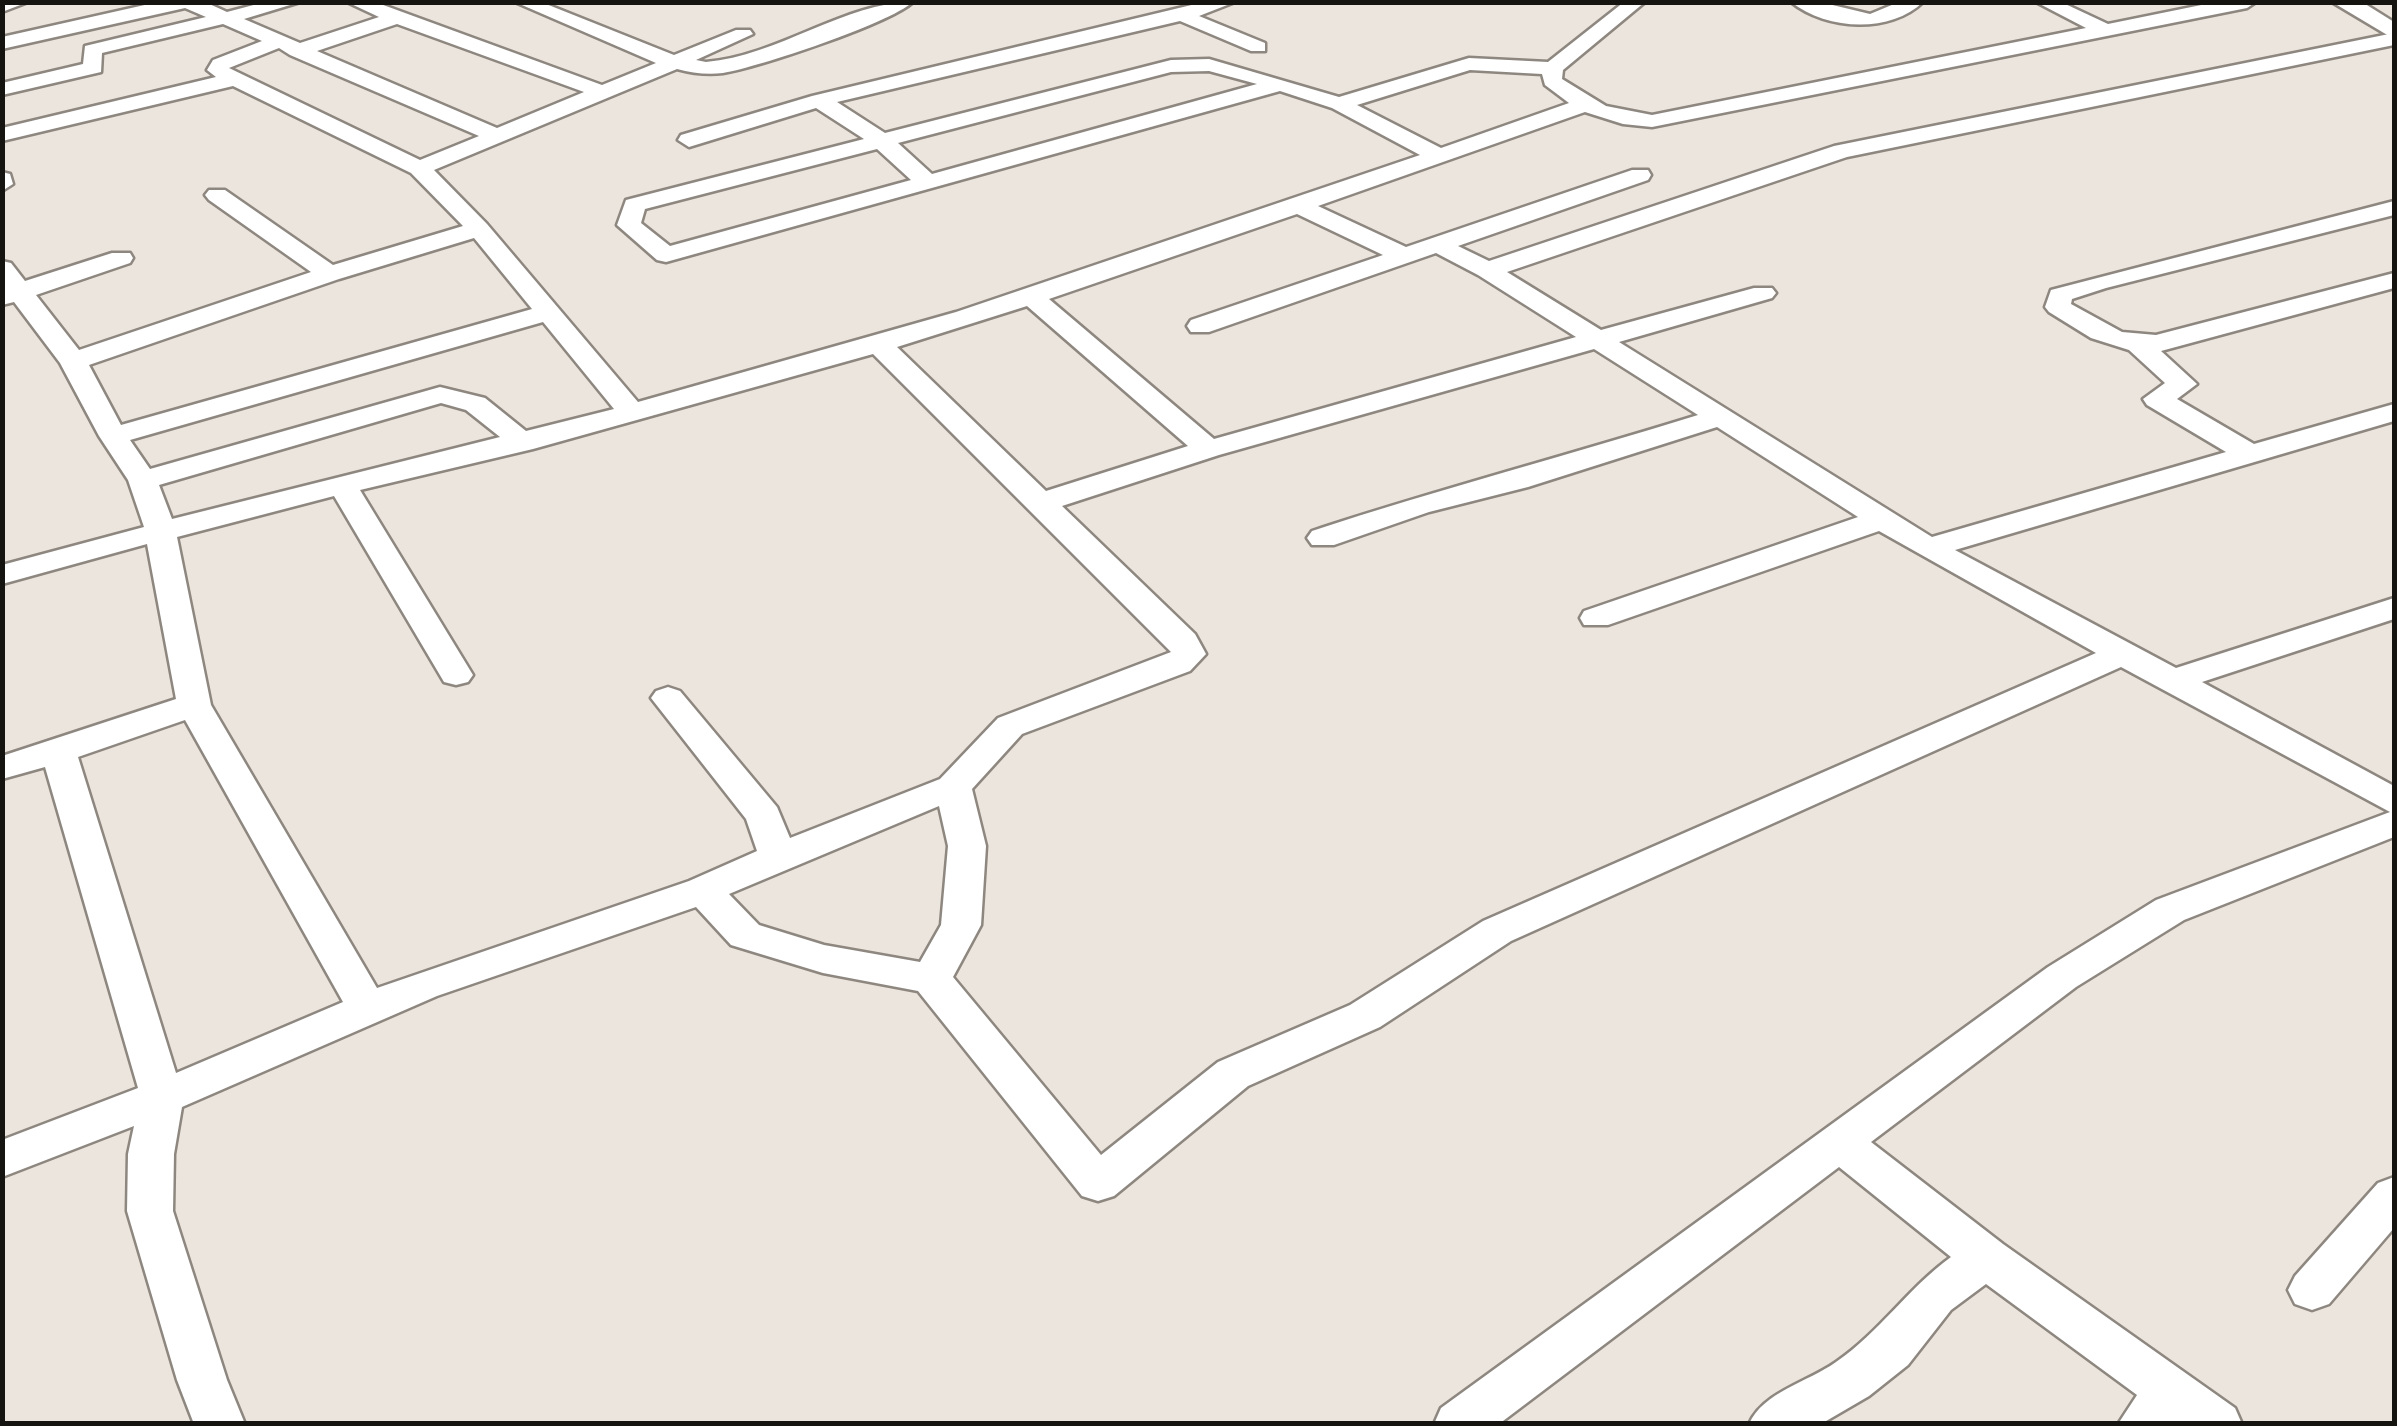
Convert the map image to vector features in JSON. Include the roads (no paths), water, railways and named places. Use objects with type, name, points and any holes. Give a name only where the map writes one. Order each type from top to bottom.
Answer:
[{"type":"main road","points":[[2344,2],[2394,35]]},
{"type":"main road","points":[[2365,2],[2394,20]]},
{"type":"street","points":[[2,6],[19,2]]},
{"type":"street","points":[[2,43],[187,2],[498,136]]},
{"type":"street","points":[[2,89],[94,68],[92,50],[291,2]]},
{"type":"street","points":[[356,2],[396,10],[603,92]]},
{"type":"street","points":[[524,2],[673,61],[704,68],[726,67],[904,2]]},
{"type":"street","points":[[1601,2],[1631,6]]},
{"type":"street","points":[[1800,2],[1872,21],[1885,20],[1914,2]]},
{"type":"street","points":[[2046,2],[2104,30]]},
{"type":"street","points":[[1553,68],[1552,81],[1582,106],[1618,119],[1652,121],[2247,2]]},
{"type":"street","points":[[689,140],[819,100],[1222,3]]},
{"type":"street","points":[[1340,104],[1468,64],[1553,68],[1631,6]]},
{"type":"street","points":[[396,10],[286,47],[220,64],[217,70],[230,80],[419,168],[479,230],[633,414]]},
{"type":"street","points":[[1181,15],[1258,47]]},
{"type":"street","points":[[419,168],[743,34]]},
{"type":"street","points":[[1487,270],[1842,151],[2394,35]]},
{"type":"street","points":[[1281,84],[666,255],[630,225],[634,204],[1171,66],[1209,64],[1281,84],[1340,104],[1438,155]]},
{"type":"street","points":[[2,135],[230,80]]},
{"type":"street","points":[[819,100],[882,141],[928,184]]},
{"type":"street","points":[[2,575],[160,529],[522,444],[879,344],[1582,106]]},
{"type":"street","points":[[1200,326],[1640,175]]},
{"type":"street","points":[[216,195],[330,274]]},
{"type":"street","points":[[1295,204],[1408,257]]},
{"type":"street","points":[[2250,454],[2157,399],[2182,384],[2140,346],[2105,335],[2058,307],[2060,295],[2394,208]]},
{"type":"street","points":[[73,361],[330,274],[479,230]]},
{"type":"street","points":[[1440,246],[1487,270],[1928,548],[2394,801]]},
{"type":"street","points":[[12,294],[122,258]]},
{"type":"street","points":[[2,268],[12,294],[73,361],[113,436],[143,480],[160,529],[194,705],[367,1007]]},
{"type":"street","points":[[2140,346],[2175,341],[2394,280]]},
{"type":"street","points":[[1042,502],[1209,449],[1763,293]]},
{"type":"street","points":[[1029,295],[1209,449]]},
{"type":"street","points":[[113,436],[549,312]]},
{"type":"street","points":[[2,1159],[162,1097],[367,1007],[703,890],[952,786],[1010,726],[1178,664],[1189,654],[1183,641],[879,344]]},
{"type":"street","points":[[143,480],[440,394],[461,394],[476,402],[522,444]]},
{"type":"street","points":[[1928,548],[2394,412]]},
{"type":"street","points":[[1323,538],[1721,417]]},
{"type":"street","points":[[343,487],[456,675]]},
{"type":"street","points":[[1596,618],[1883,519]]},
{"type":"street","points":[[2171,681],[2394,608]]},
{"type":"street","points":[[703,890],[744,935],[823,959],[931,979],[1098,1183],[1233,1074],[1365,1016],[1496,930],[2121,654]]},
{"type":"street","points":[[668,698],[764,816],[778,856]]},
{"type":"street","points":[[2,768],[194,705]]},
{"type":"street","points":[[58,750],[162,1097],[151,1154],[150,1211],[202,1380],[220,1424]]},
{"type":"street","points":[[931,979],[961,925],[966,846],[952,786]]},
{"type":"street","points":[[1459,1424],[2062,977],[2170,910],[2394,823]]},
{"type":"street","points":[[1839,1142],[1986,1258],[2158,1408],[2216,1424]]},
{"type":"street","points":[[2312,1290],[2394,1197]]},
{"type":"street","points":[[1774,1424],[1851,1380],[1890,1350],[1934,1296],[1986,1258]]}]
